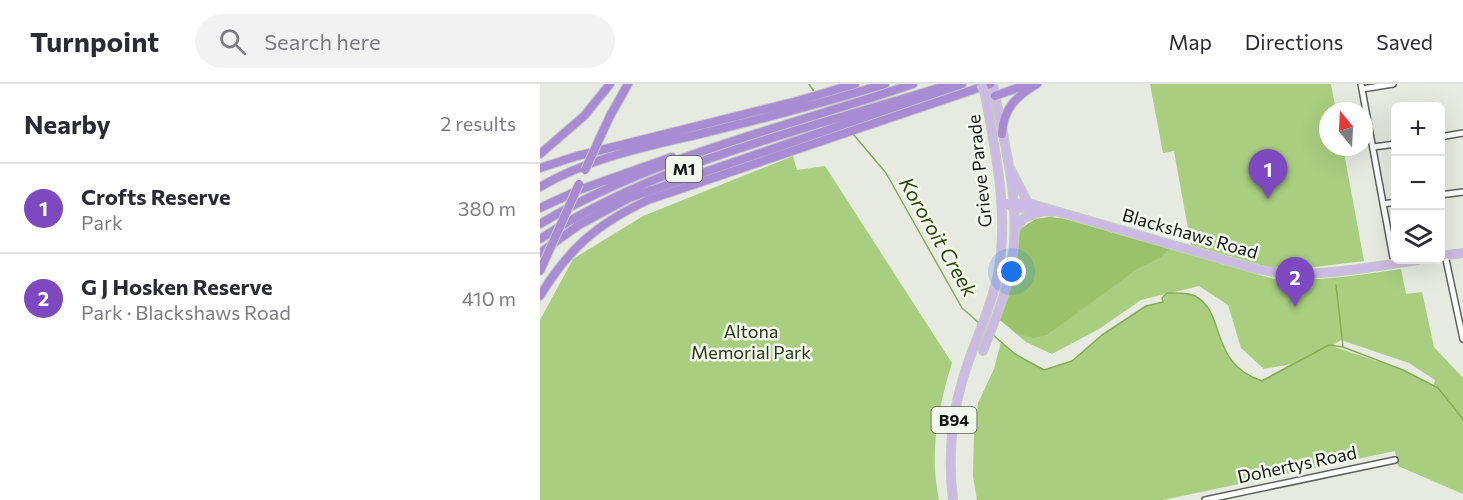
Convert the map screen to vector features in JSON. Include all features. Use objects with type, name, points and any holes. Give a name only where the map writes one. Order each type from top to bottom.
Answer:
[{"type":"highway","points":[[540,154],[584,116],[610,84]]},
{"type":"highway","points":[[610,116],[613,101],[622,84]]},
{"type":"highway","points":[[540,271],[610,116],[628,84]]},
{"type":"highway","name":"M1","points":[[540,168],[621,144],[796,106],[855,84]]},
{"type":"highway","points":[[540,187],[600,160],[885,84]]},
{"type":"highway","name":"M1","points":[[540,224],[617,185],[729,142],[806,120],[913,84]]},
{"type":"highway","name":"M1","points":[[540,296],[569,253],[590,234],[620,214],[671,191],[784,152],[952,84]]},
{"type":"highway","points":[[866,118],[962,84]]},
{"type":"highway","points":[[993,88],[1028,84]]},
{"type":"highway","points":[[1002,134],[1010,105],[1037,84]]},
{"type":"highway","name":"M1","points":[[540,239],[598,205],[638,187],[748,146],[820,125],[866,118],[993,88]]},
{"type":"highway","points":[[540,254],[599,213],[642,193],[823,137]]},
{"type":"highway","points":[[540,208],[631,171],[729,142]]},
{"type":"highway","points":[[642,193],[784,152]]},
{"type":"main road","name":"Grieve Parade","points":[[953,500],[950,472],[953,426],[961,385],[990,304],[999,264],[1002,204],[983,84]]},
{"type":"main road","name":"Grieve Parade","points":[[983,351],[998,313],[1011,265],[1015,229],[1015,205],[993,88]]},
{"type":"main road","points":[[985,94],[993,88]]},
{"type":"main road","points":[[1008,163],[1028,202]]},
{"type":"main road","name":"Blackshaws Road","points":[[1015,205],[1028,202],[1278,273],[1317,274],[1391,263]]},
{"type":"main road","points":[[1002,204],[1015,205]]},
{"type":"main road","name":"Blackshaws Road","points":[[1015,205],[1064,214]]},
{"type":"main road","points":[[1015,229],[1024,219],[1044,212]]},
{"type":"main road","points":[[1445,256],[1463,253]]},
{"type":"street","points":[[1365,102],[1362,86],[1393,84]]},
{"type":"street","points":[[1445,136],[1463,134]]},
{"type":"street","points":[[1391,145],[1373,147],[1391,247]]},
{"type":"street","points":[[1445,194],[1463,192]]},
{"type":"street","points":[[1383,204],[1391,203]]},
{"type":"street","points":[[1445,264],[1463,339]]},
{"type":"street","name":"Dohertys Road","points":[[1205,500],[1395,459]]},
{"type":"green space","points":[[1150,84],[1331,84],[1334,102],[1319,102],[1319,156],[1345,156],[1364,261],[1282,271],[1191,245],[1174,151],[1163,153]]},
{"type":"green space","name":"Altona Memorial Park","points":[[793,156],[797,170],[825,166],[952,363],[939,414],[935,448],[939,500],[540,500],[540,320],[573,259],[643,216]]},
{"type":"green space","points":[[1050,217],[1065,219],[1274,279],[1322,279],[1401,269],[1406,294],[1422,292],[1434,347],[1463,378],[1463,494],[1398,466],[1395,451],[1163,500],[977,500],[973,477],[974,431],[978,403],[994,369],[1001,342],[1015,354],[1044,370],[1072,361],[1102,335],[1146,306],[1163,302],[1165,294],[1141,300],[1099,329],[1052,354],[1026,342],[1000,320],[1014,275],[1020,229],[1036,219]],"holes":[[[1199,286],[1228,305],[1241,348],[1264,369],[1291,364],[1262,380],[1245,372],[1233,362],[1204,304],[1192,295],[1171,293]],[[1341,340],[1409,363],[1435,380],[1432,389],[1432,385],[1403,370],[1332,346]]]},
{"type":"green space","points":[[1050,217],[1065,219],[1169,249],[1161,257],[1137,269],[1047,335],[1033,338],[1016,333],[1000,320],[1014,275],[1020,229],[1036,219]]},
{"type":"waterway","name":"Kororoit Creek","points":[[809,84],[815,93]]},
{"type":"waterway","name":"Kororoit Creek","points":[[853,134],[886,173],[962,308],[979,323]]},
{"type":"waterway","points":[[1336,285],[1343,347]]},
{"type":"waterway","name":"Kororoit Creek","points":[[992,334],[1015,354],[1044,370],[1072,361],[1102,335],[1146,306],[1163,302],[1162,298],[1167,293],[1188,294],[1195,296],[1205,304],[1233,363],[1245,373],[1262,381],[1329,345],[1343,347],[1403,370],[1438,388],[1463,419]]},
{"type":"place","name":"Crofts Reserve","points":[[1268,199]]},
{"type":"place","name":"G J Hosken Reserve","points":[[1295,307]]}]
